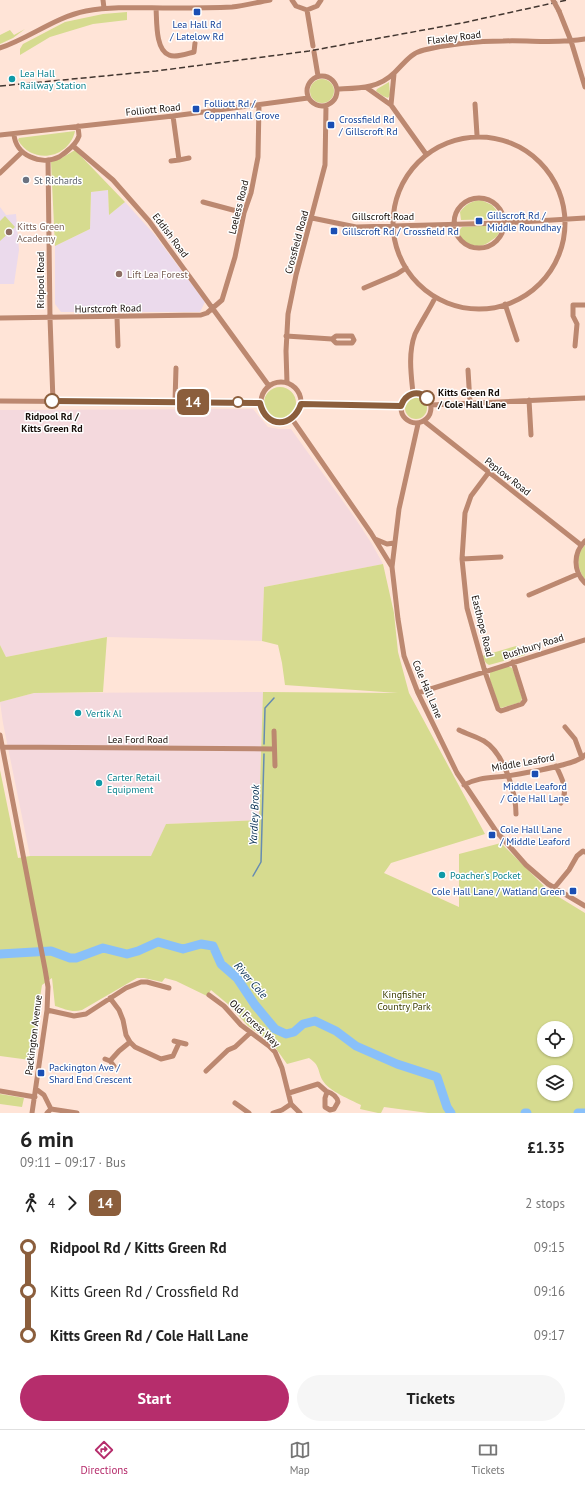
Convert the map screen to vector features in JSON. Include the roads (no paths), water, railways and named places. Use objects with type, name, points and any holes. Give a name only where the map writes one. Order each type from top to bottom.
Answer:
[{"type":"street","points":[[103,0],[104,8]]},
{"type":"street","points":[[0,48],[62,18],[84,11],[104,8],[232,7],[270,0]]},
{"type":"street","points":[[292,0],[296,6],[307,10],[317,6],[321,0]]},
{"type":"street","points":[[553,0],[571,41],[585,87]]},
{"type":"street","points":[[156,8],[159,42],[165,53],[174,56],[194,52],[195,43]]},
{"type":"street","points":[[307,10],[318,76]]},
{"type":"street","name":"Flaxley Road","points":[[337,88],[367,88],[394,74],[410,56],[423,50],[437,47],[502,41],[571,41],[585,39]]},
{"type":"street","points":[[391,105],[394,74]]},
{"type":"street","points":[[318,76],[330,78],[337,88],[335,99],[326,106],[315,105],[308,98],[306,92],[309,82],[318,76]]},
{"type":"street","points":[[367,88],[391,105],[426,154]]},
{"type":"street","name":"Folliott Road","points":[[0,135],[173,116],[308,98]]},
{"type":"street","points":[[475,104],[477,135]]},
{"type":"street","name":"Loeless Road","points":[[214,308],[222,300],[235,257],[244,214],[251,193],[258,157],[259,105]]},
{"type":"street","name":"Crossfield Road","points":[[287,383],[286,336],[288,314],[296,275],[325,166],[326,106]]},
{"type":"street","points":[[173,116],[179,160]]},
{"type":"street","points":[[14,134],[14,141],[22,152],[33,158],[48,160],[60,157],[73,146],[79,136],[78,126]]},
{"type":"street","points":[[477,135],[513,142],[536,158],[548,172],[559,191],[563,202],[565,219],[562,249],[548,275],[531,292],[519,299],[489,308],[460,308],[435,298],[414,280],[406,268],[393,241],[394,206],[400,185],[426,154],[459,138],[477,135]]},
{"type":"street","name":"Eddish Road","points":[[73,146],[113,180],[150,221],[269,386]]},
{"type":"street","points":[[0,172],[22,152]]},
{"type":"street","points":[[170,161],[189,158]]},
{"type":"street","name":"Ridpool Road","points":[[48,160],[52,401]]},
{"type":"street","points":[[477,197],[490,200],[500,211],[503,223],[499,238],[487,246],[478,248],[472,247],[461,240],[457,233],[455,224],[458,208],[469,200],[477,197]]},
{"type":"street","points":[[203,202],[244,214]]},
{"type":"street","name":"Gillscroft Road","points":[[312,218],[356,227],[503,223],[585,218]]},
{"type":"street","points":[[364,288],[397,274],[406,268]]},
{"type":"street","points":[[414,393],[410,369],[415,335],[435,298]]},
{"type":"street","points":[[505,304],[517,340]]},
{"type":"street","points":[[575,346],[577,324],[573,316],[573,305],[585,306]]},
{"type":"street","name":"Hurstcroft Road","points":[[0,318],[201,315],[214,308]]},
{"type":"street","points":[[117,317],[118,346]]},
{"type":"street","points":[[286,336],[332,339]]},
{"type":"street","points":[[175,401],[176,368]]},
{"type":"street","points":[[468,370],[470,403]]},
{"type":"street","points":[[278,382],[287,383],[294,387],[298,392],[301,404],[297,414],[292,419],[281,422],[272,420],[263,411],[260,403],[261,398],[264,391],[269,386],[278,382]]},
{"type":"street","points":[[414,393],[424,396],[431,405],[430,414],[424,421],[418,424],[406,420],[402,415],[401,406],[404,398],[414,393]]},
{"type":"street","points":[[431,405],[585,398]]},
{"type":"street","points":[[529,400],[531,435]]},
{"type":"street","points":[[0,401],[175,401],[260,403]]},
{"type":"street","points":[[301,404],[401,406]]},
{"type":"street","points":[[292,419],[374,538],[392,567]]},
{"type":"street","name":"Peplow Road","points":[[424,421],[583,543]]},
{"type":"street","name":"Cole Hall Lane","points":[[418,424],[399,509],[392,567],[404,656],[418,693],[457,773],[500,836],[526,865],[548,884],[585,906]]},
{"type":"street","name":"Easthope Road","points":[[489,472],[471,496],[465,513],[462,559],[467,608],[485,672],[498,709],[503,711],[522,704],[525,700],[513,662]]},
{"type":"street","points":[[374,538],[387,544],[394,543]]},
{"type":"street","points":[[583,543],[576,559],[578,574],[585,583]]},
{"type":"street","points":[[462,559],[501,557]]},
{"type":"street","points":[[530,595],[578,574]]},
{"type":"street","name":"Bushbury Road","points":[[418,693],[585,640]]},
{"type":"street","points":[[565,727],[575,739],[583,756]]},
{"type":"street","points":[[459,730],[484,741],[500,758],[508,776],[516,803],[516,814]]},
{"type":"street","points":[[274,731],[275,766]]},
{"type":"street","points":[[464,740],[466,734]]},
{"type":"street","points":[[0,735],[3,747]]},
{"type":"street","name":"Lea Ford Road","points":[[3,747],[274,749]]},
{"type":"street","name":"Packington Avenue","points":[[3,747],[48,987],[47,1010],[32,1113]]},
{"type":"street","name":"Middle Leaford","points":[[464,785],[473,780],[508,776],[556,766],[583,756]]},
{"type":"street","points":[[556,766],[563,782],[565,796],[561,803]]},
{"type":"street","points":[[555,887],[569,870],[577,856],[583,851],[585,852]]},
{"type":"street","points":[[47,1010],[74,1016],[86,1014],[130,986],[141,982],[148,982],[169,988]]},
{"type":"street","name":"Old Forest Way","points":[[209,995],[224,1006],[250,1033],[275,1052],[282,1068],[291,1104]]},
{"type":"street","points":[[110,998],[119,1010],[126,1035],[135,1048],[161,1060],[173,1056],[176,1053],[176,1042],[186,1044]]},
{"type":"street","points":[[206,1071],[228,1050],[235,1047],[250,1033]]},
{"type":"street","points":[[114,1066],[108,1060],[130,1042]]},
{"type":"street","points":[[289,1092],[318,1084],[327,1092]]},
{"type":"street","points":[[36,1090],[44,1095],[52,1109]]},
{"type":"street","points":[[0,1091],[35,1097]]},
{"type":"street","points":[[235,1103],[249,1113]]},
{"type":"street","points":[[273,1113],[282,1110],[291,1104],[300,1113]]},
{"type":"street","points":[[47,1113],[52,1109],[77,1113]]},
{"type":"waterway","name":"Yardley Brook","points":[[264,744],[265,708],[274,698]]},
{"type":"waterway","name":"Yardley Brook","points":[[253,876],[261,862],[264,754]]},
{"type":"waterway","name":"River Cole","points":[[0,954],[51,951],[70,958],[76,958],[103,948],[127,954],[158,942],[183,949],[201,944],[213,946],[221,964],[237,978],[255,1005],[275,1029],[286,1034],[294,1032],[303,1024],[315,1021],[336,1031],[356,1046],[397,1064],[437,1077],[447,1107],[451,1113]]},
{"type":"waterway","name":"River Cole","points":[[578,1113],[585,1113]]},
{"type":"railway","points":[[0,86],[156,71],[309,51],[462,23],[567,0]]},
{"type":"place","name":"Lea Hall Rd / Latelow Rd","points":[[197,12]]},
{"type":"place","name":"Lea Hall Railway Station","points":[[12,79]]},
{"type":"place","name":"Folliott Rd / Coppenhall Grove","points":[[196,109]]},
{"type":"place","name":"Crossfield Rd / Gillscroft Rd","points":[[331,125]]},
{"type":"place","name":"St Richards","points":[[26,180]]},
{"type":"place","name":"Gillscroft Rd / Middle Roundhay","points":[[479,221]]},
{"type":"place","name":"Gillscroft Rd / Crossfield Rd","points":[[334,231]]},
{"type":"place","name":"Kitts Green Academy","points":[[9,232]]},
{"type":"place","name":"Lift Lea Forest","points":[[119,274]]},
{"type":"place","name":"Kitts Green Rd / Cole Hall Lane","points":[[427,398]]},
{"type":"place","name":"Ridpool Rd / Kitts Green Rd","points":[[52,401]]},
{"type":"place","name":"Vertik Al","points":[[78,713]]},
{"type":"place","name":"Middle Leaford / Cole Hall Lane","points":[[535,774]]},
{"type":"place","name":"Carter Retail Equipment","points":[[99,783]]},
{"type":"place","name":"Cole Hall Lane / Middle Leaford","points":[[492,835]]},
{"type":"place","name":"Poacher's Pocket","points":[[442,875]]},
{"type":"place","name":"Cole Hall Lane / Watland Green","points":[[573,891]]},
{"type":"place","name":"Packington Ave / Shard End Crescent","points":[[41,1073]]},
{"type":"park label","name":"Kingfisher Country Park","points":[[404,1000]]}]
